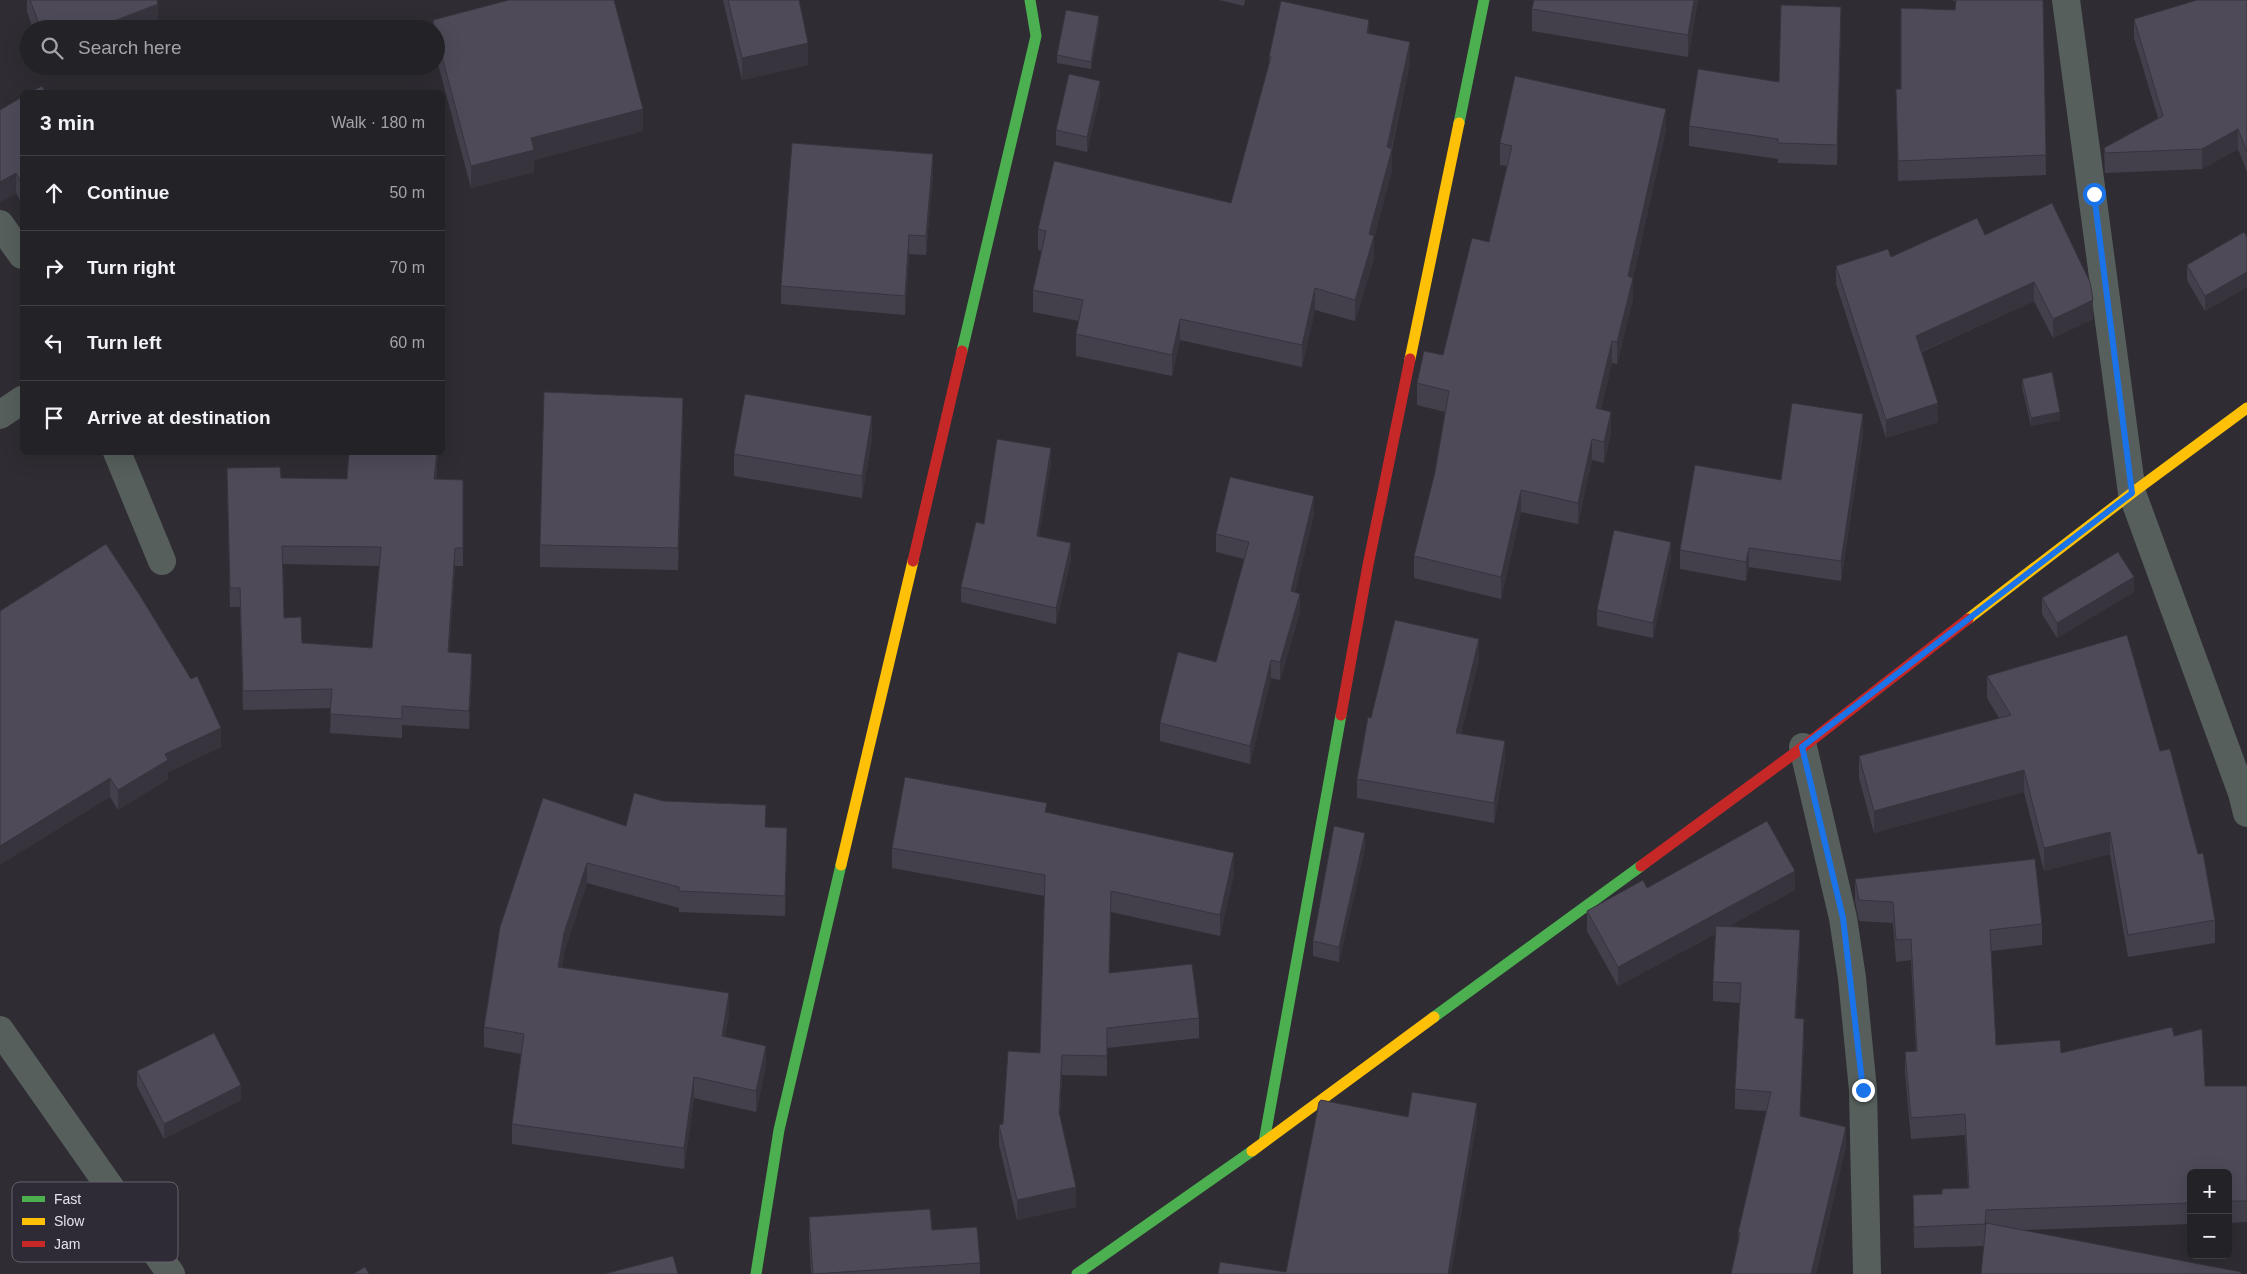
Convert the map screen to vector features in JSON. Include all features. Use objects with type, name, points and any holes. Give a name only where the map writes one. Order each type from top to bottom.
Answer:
[{"type":"street","points":[[756,1274],[779,1130],[1036,36],[1030,0]]},
{"type":"street","points":[[1264,1142],[1368,566],[1484,0]]},
{"type":"street","points":[[2066,0],[2132,493],[2242,794],[2247,813]]},
{"type":"street","points":[[0,224],[20,252]]},
{"type":"street","points":[[0,415],[20,401]]},
{"type":"street","points":[[1077,1274],[1264,1142],[1802,747],[2132,493],[2247,408]]},
{"type":"street","points":[[118,455],[162,561]]},
{"type":"street","points":[[1802,747],[1843,918],[1852,978],[1863,1090],[1867,1274]]},
{"type":"street","points":[[0,1030],[107,1182]]},
{"type":"street","points":[[163,1262],[171,1274]]},
{"type":"building","points":[[30,0],[157,0],[158,4],[116,20],[38,20]]},
{"type":"building","points":[[509,0],[614,0],[643,109],[531,138],[534,150],[471,166],[445,68],[445,20],[433,20]]},
{"type":"building","points":[[728,0],[799,0],[808,43],[742,58]]},
{"type":"building","points":[[1534,0],[1694,0],[1688,35],[1532,9]]},
{"type":"building","points":[[1956,0],[2043,0],[2046,155],[1898,161],[1896,89],[1901,89],[1901,8],[1955,10]]},
{"type":"building","points":[[2197,0],[2247,0],[2247,152],[2238,129],[2202,149],[2105,153],[2104,148],[2163,116],[2134,19]]},
{"type":"building","points":[[1281,1],[1369,20],[1367,33],[1410,42],[1387,147],[1392,149],[1369,234],[1374,236],[1355,300],[1315,288],[1302,345],[1180,319],[1172,355],[1076,334],[1083,300],[1033,290],[1046,231],[1038,229],[1054,161],[1231,203],[1271,57],[1269,57]]},
{"type":"building","points":[[1781,5],[1841,7],[1837,145],[1778,143],[1778,139],[1689,126],[1698,69],[1779,82]]},
{"type":"building","points":[[1066,10],[1099,16],[1091,62],[1057,55]]},
{"type":"building","points":[[1069,74],[1100,81],[1087,137],[1056,130]]},
{"type":"building","points":[[1515,76],[1666,109],[1628,276],[1633,278],[1617,342],[1612,341],[1596,408],[1611,412],[1604,442],[1592,439],[1578,503],[1521,490],[1501,577],[1414,556],[1435,472],[1449,391],[1417,383],[1424,351],[1443,355],[1472,238],[1489,242],[1512,146],[1500,143]]},
{"type":"building","points":[[42,86],[44,90],[35,90]]},
{"type":"building","points":[[20,98],[20,180],[16,173],[0,182],[0,110]]},
{"type":"building","points":[[792,143],[933,154],[926,236],[909,235],[905,296],[781,286]]},
{"type":"building","points":[[2052,203],[2090,282],[2093,300],[2053,319],[2034,282],[1916,336],[1938,403],[1886,420],[1836,266],[1888,249],[1891,257],[1977,218],[1985,235]]},
{"type":"building","points":[[2244,232],[2247,237],[2247,272],[2205,296],[2187,265]]},
{"type":"building","points":[[2052,372],[2060,412],[2031,418],[2022,379]]},
{"type":"building","points":[[544,392],[683,398],[678,548],[540,545]]},
{"type":"building","points":[[745,394],[872,416],[862,476],[734,454]]},
{"type":"building","points":[[1792,403],[1863,414],[1841,561],[1749,548],[1746,562],[1680,550],[1695,465],[1781,480]]},
{"type":"building","points":[[997,439],[1051,448],[1037,536],[1071,543],[1056,608],[961,587],[976,522],[984,524]]},
{"type":"building","points":[[349,455],[437,455],[434,479],[463,480],[463,548],[455,548],[448,652],[472,654],[469,711],[402,706],[402,719],[330,714],[332,689],[243,691],[240,588],[230,588],[227,468],[280,467],[281,478],[347,479]],"holes":[[[282,546],[381,547],[372,648],[302,643],[301,617],[284,618]]]},
{"type":"building","points":[[1230,477],[1314,496],[1291,591],[1300,594],[1280,662],[1271,660],[1250,746],[1160,723],[1178,652],[1216,662],[1249,542],[1216,534]]},
{"type":"building","points":[[1614,530],[1671,542],[1653,623],[1597,610]]},
{"type":"building","points":[[106,544],[191,679],[197,676],[221,728],[165,754],[168,760],[118,790],[110,778],[0,846],[0,611]]},
{"type":"building","points":[[2118,552],[2134,577],[2057,623],[2042,598]]},
{"type":"building","points":[[1395,620],[1479,639],[1456,733],[1505,741],[1494,803],[1357,779],[1368,717],[1371,718]]},
{"type":"building","points":[[2127,635],[2160,751],[2170,749],[2198,854],[2203,853],[2215,920],[2128,935],[2110,832],[2044,848],[2024,770],[1874,811],[1859,756],[2011,715],[1987,676]]},
{"type":"building","points":[[905,777],[1047,803],[1045,812],[1234,853],[1220,915],[1111,891],[1109,973],[1192,964],[1199,1018],[1107,1028],[1107,1056],[1062,1055],[1059,1112],[1076,1187],[1017,1200],[999,1125],[1003,1124],[1008,1051],[1040,1053],[1045,875],[892,848]]},
{"type":"building","points":[[634,793],[663,801],[766,805],[765,827],[787,828],[785,896],[679,891],[679,887],[587,863],[564,933],[558,967],[729,993],[722,1036],[766,1046],[756,1091],[694,1077],[684,1148],[512,1124],[524,1034],[484,1027],[500,927],[543,798],[626,826]]},
{"type":"building","points":[[1767,821],[1795,871],[1618,967],[1587,911],[1643,880],[1647,888]]},
{"type":"building","points":[[1334,826],[1365,833],[1339,947],[1313,941]]},
{"type":"building","points":[[2035,859],[2042,924],[1990,930],[1996,1045],[2060,1040],[2061,1053],[2172,1027],[2174,1036],[2202,1029],[2205,1086],[2247,1086],[2247,1201],[2232,1201],[2232,1169],[2187,1169],[2187,1203],[1986,1210],[1985,1224],[1914,1227],[1913,1195],[1942,1194],[1942,1189],[1969,1188],[1965,1114],[1911,1118],[1905,1052],[1917,1051],[1911,939],[1896,940],[1893,902],[1859,900],[1855,879]]},
{"type":"building","points":[[1716,926],[1800,930],[1795,1018],[1804,1019],[1800,1116],[1846,1127],[1811,1274],[1731,1274],[1740,1233],[1738,1233],[1771,1092],[1735,1089],[1741,983],[1713,982]]},
{"type":"building","points":[[214,1033],[241,1085],[164,1124],[137,1071]]},
{"type":"building","points":[[1412,1092],[1477,1103],[1448,1274],[1218,1274],[1220,1262],[1286,1272],[1319,1102],[1321,1100],[1408,1117]]},
{"type":"building","points":[[930,1209],[932,1230],[977,1227],[980,1263],[813,1274],[809,1217]]},
{"type":"building","points":[[1986,1223],[2241,1272],[2241,1274],[1981,1274]]},
{"type":"building","points":[[673,1256],[678,1274],[604,1274]]},
{"type":"building","points":[[365,1267],[369,1274],[353,1274]]},
{"type":"traffic: fast","points":[[962,351],[1036,36],[1030,0]]},
{"type":"traffic: fast","points":[[1459,123],[1484,0]]},
{"type":"traffic: fast","points":[[1264,1142],[1341,715]]},
{"type":"traffic: fast","points":[[756,1274],[779,1130],[841,865]]},
{"type":"traffic: fast","points":[[1434,1017],[1641,866]]},
{"type":"traffic: fast","points":[[1077,1274],[1252,1151]]},
{"type":"traffic: slow","points":[[1410,359],[1459,123]]},
{"type":"traffic: slow","points":[[1968,619],[2132,493],[2247,408]]},
{"type":"traffic: slow","points":[[841,865],[913,561]]},
{"type":"traffic: slow","points":[[1252,1151],[1434,1017]]},
{"type":"traffic: jam","points":[[913,561],[962,351]]},
{"type":"traffic: jam","points":[[1341,715],[1368,565],[1410,359]]},
{"type":"traffic: jam","points":[[1641,866],[1803,747],[1968,619]]},
{"type":"route","points":[[1863,1090],[1852,978],[1843,918],[1802,747],[2132,493],[2094,194]]}]
